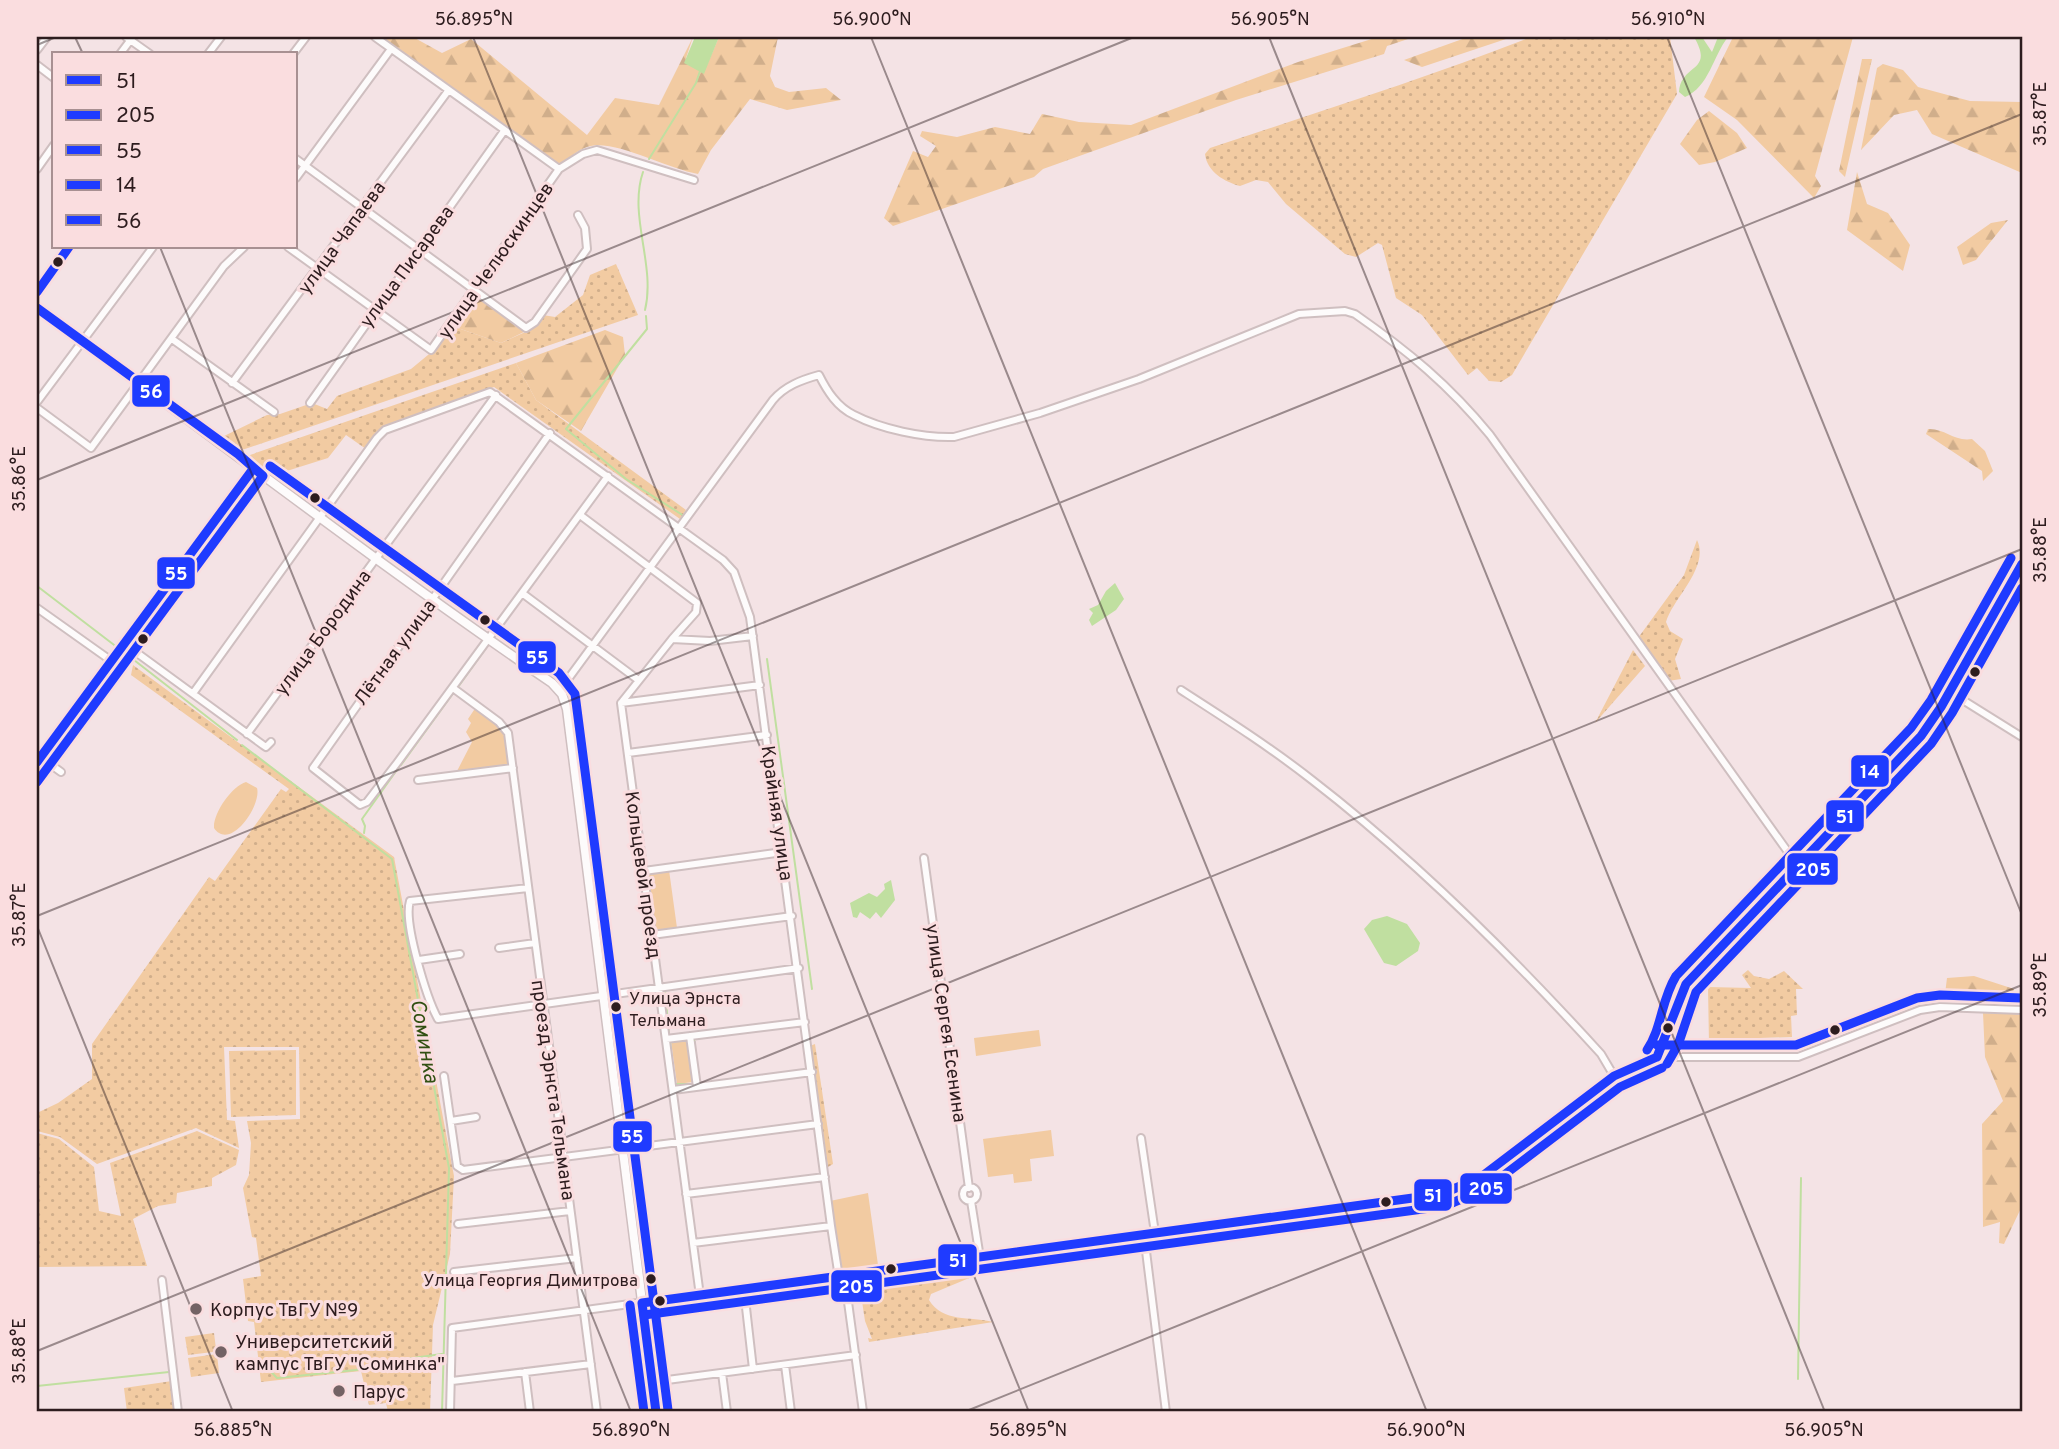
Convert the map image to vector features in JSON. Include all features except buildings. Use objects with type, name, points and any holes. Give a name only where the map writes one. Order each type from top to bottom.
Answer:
[{"type":"main road","points":[[37,308],[238,454],[263,476],[375,559],[559,691],[567,709],[656,1412]]},
{"type":"street","points":[[37,50],[47,37]]},
{"type":"street","points":[[210,52],[221,37]]},
{"type":"street","points":[[295,52],[306,37]]},
{"type":"street","points":[[374,37],[559,169],[583,154],[597,150],[694,180]]},
{"type":"street","points":[[130,38],[148,52]]},
{"type":"street","points":[[298,175],[391,49]]},
{"type":"street","points":[[37,65],[52,76]]},
{"type":"street","name":"улица Чапаева","points":[[232,383],[448,91]]},
{"type":"street","name":"улица Писарева","points":[[310,403],[504,131]]},
{"type":"street","points":[[37,169],[52,148]]},
{"type":"street","points":[[298,160],[526,328],[535,322],[587,249],[585,229],[578,215]]},
{"type":"street","name":"улица Челюскинцев","points":[[375,310],[431,350],[559,169]]},
{"type":"street","points":[[37,292],[68,248]]},
{"type":"street","points":[[37,402],[152,248]]},
{"type":"street","points":[[37,408],[91,448],[224,266],[243,248]]},
{"type":"street","points":[[289,248],[375,310]]},
{"type":"street","points":[[559,691],[781,391],[819,375],[837,403],[852,415],[882,425],[940,437],[954,437],[1040,413],[1139,379],[1299,314],[1345,311],[1355,314],[1426,366],[1461,399],[1490,435],[1798,866]]},
{"type":"street","points":[[172,339],[274,412]]},
{"type":"street","points":[[194,692],[318,517],[385,430],[493,394]]},
{"type":"street","name":"Крайняя улица","points":[[493,394],[550,433],[730,567],[750,617],[799,968],[831,1226],[841,1275],[845,1280],[863,1412]]},
{"type":"street","name":"улица Бородина","points":[[247,734],[493,394]]},
{"type":"street","name":"Лётная улица","points":[[453,688],[367,802],[360,805],[313,768],[550,433]]},
{"type":"street","points":[[37,782],[263,476]]},
{"type":"street","points":[[453,688],[608,476]]},
{"type":"street","points":[[579,514],[694,599],[698,607],[621,703]]},
{"type":"street","points":[[1657,1057],[1664,1046],[1675,1004],[1682,990],[1921,736],[1950,692],[2022,564]]},
{"type":"street","points":[[522,593],[638,679]]},
{"type":"street","points":[[37,608],[120,667]]},
{"type":"street","points":[[672,639],[710,641],[753,636]]},
{"type":"street","points":[[133,650],[266,747],[271,742]]},
{"type":"street","points":[[621,703],[760,685]]},
{"type":"street","name":"проезд Эрнста Тельмана","points":[[453,688],[505,727],[513,768],[597,1412]]},
{"type":"street","points":[[1181,690],[1313,780],[1375,832],[1488,935],[1601,1054],[1614,1076]]},
{"type":"street","points":[[1950,692],[2022,737]]},
{"type":"street","name":"Кольцевой проезд","points":[[621,703],[700,1296]]},
{"type":"street","points":[[628,753],[767,735]]},
{"type":"street","points":[[50,764],[61,772]]},
{"type":"street","points":[[418,780],[513,768]]},
{"type":"street","points":[[644,871],[783,852]]},
{"type":"street","name":"улица Сергея Есенина","points":[[924,858],[970,1188],[976,1194],[971,1201],[980,1258]]},
{"type":"street","points":[[528,888],[410,901],[407,910],[419,960],[438,1019],[799,968]]},
{"type":"street","points":[[652,935],[792,916]]},
{"type":"street","points":[[499,948],[535,943]]},
{"type":"street","points":[[419,960],[460,954]]},
{"type":"street","points":[[450,1412],[452,1328],[980,1258],[1452,1191],[1481,1177],[1614,1076],[1657,1057],[1798,1058],[1916,1010],[1940,1007],[2022,1010]]},
{"type":"street","points":[[666,1039],[806,1022]]},
{"type":"street","points":[[690,1036],[697,1087]]},
{"type":"street","points":[[673,1090],[812,1072]]},
{"type":"street","points":[[444,1076],[457,1166],[463,1170],[818,1124]]},
{"type":"street","points":[[451,1121],[476,1117]]},
{"type":"street","points":[[1142,1138],[1155,1233]]},
{"type":"street","points":[[686,1194],[825,1177]]},
{"type":"street","points":[[458,1224],[570,1210]]},
{"type":"street","points":[[693,1243],[831,1226]]},
{"type":"street","points":[[1144,1235],[1166,1412]]},
{"type":"street","points":[[454,1272],[577,1258]]},
{"type":"street","points":[[162,1280],[178,1412]]},
{"type":"street","points":[[744,1290],[753,1368]]},
{"type":"street","points":[[652,1382],[856,1355]]},
{"type":"street","points":[[452,1381],[591,1364]]},
{"type":"street","points":[[785,1365],[791,1412]]},
{"type":"street","points":[[525,1372],[530,1412]]},
{"type":"street","points":[[722,1373],[727,1412]]},
{"type":"green space","points":[[380,37],[413,37],[442,53],[471,39],[587,135],[615,98],[659,105],[693,37],[686,58],[707,65],[719,37],[778,37],[770,76],[775,87],[789,92],[826,88],[841,100],[787,110],[750,99],[711,150],[698,174],[625,150],[598,145],[580,150],[560,166]]},
{"type":"green space","points":[[1378,37],[1414,37],[1387,46],[1384,54],[1236,100],[1043,169],[1034,177],[893,226],[884,218],[913,151],[928,157],[936,146],[920,136],[922,131],[957,137],[995,127],[1030,134],[1042,114],[1079,122],[1131,125],[1298,62]]},
{"type":"green space","points":[[1468,37],[1512,37],[1422,67],[1404,60]]},
{"type":"green space","points":[[1531,37],[1670,37],[1677,94],[1512,375],[1501,382],[1489,381],[1477,368],[1468,375],[1422,315],[1396,298],[1382,245],[1378,243],[1356,257],[1345,254],[1286,204],[1268,182],[1256,180],[1240,186],[1234,184],[1213,171],[1206,160],[1205,154],[1210,148],[1412,81]]},
{"type":"green space","points":[[1733,37],[1853,37],[1815,176],[1821,186],[1814,198],[1737,120],[1704,97]]},
{"type":"green space","points":[[1862,59],[1872,59],[1845,177],[1839,171]]},
{"type":"green space","points":[[1883,64],[1903,70],[1918,87],[1970,101],[2022,102],[2022,173],[1932,134],[1917,110],[1894,115],[1861,150],[1877,68]]},
{"type":"green space","points":[[1709,111],[1737,133],[1747,148],[1715,162],[1699,165],[1680,144],[1697,120]]},
{"type":"green space","points":[[1857,172],[1867,204],[1888,213],[1910,245],[1903,271],[1847,230]]},
{"type":"green space","points":[[2008,220],[1976,260],[1963,265],[1957,247],[1991,223]]},
{"type":"green space","points":[[616,264],[638,315],[239,451],[222,437],[267,415],[280,414],[312,403],[327,409],[337,396],[411,369],[434,350],[452,326],[501,343],[532,329],[543,315],[555,317],[583,295],[590,275]]},
{"type":"green space","points":[[475,292],[526,331],[501,343],[452,326]]},
{"type":"green space","points":[[605,330],[623,337],[625,355],[581,431],[536,400],[516,363]]},
{"type":"green space","points":[[516,363],[536,400],[686,510],[680,519],[494,387],[382,429],[366,449],[346,435],[328,458],[271,476],[247,456]]},
{"type":"green space","points":[[1928,429],[1960,439],[1972,439],[1985,451],[1993,471],[1983,481],[1982,471],[1926,434]]},
{"type":"green space","points":[[1697,540],[1699,561],[1666,622],[1670,631],[1683,639],[1675,659],[1681,679],[1668,681],[1638,638],[1684,575]]},
{"type":"green space","points":[[1633,650],[1645,666],[1595,723]]},
{"type":"green space","points":[[133,665],[394,857],[454,1176],[450,1254],[433,1325],[430,1412],[388,1412],[386,1403],[369,1405],[361,1371],[261,1382],[254,1322],[248,1321],[243,1279],[261,1276],[256,1238],[252,1237],[243,1188],[249,1175],[251,1143],[247,1121],[300,1119],[299,1047],[224,1047],[227,1120],[235,1121],[239,1148],[196,1128],[97,1164],[60,1137],[37,1131],[37,1113],[58,1103],[92,1079],[92,1044],[209,877],[215,881],[281,789],[286,792],[289,789],[131,675]]},
{"type":"green space","points":[[476,707],[502,731],[512,766],[455,775],[472,742],[466,732],[471,723],[468,719]]},
{"type":"green space","points":[[246,782],[257,788],[255,805],[236,830],[221,834],[214,828],[220,808],[229,794]]},
{"type":"green space","points":[[669,870],[677,928],[654,932],[646,873]]},
{"type":"green space","points":[[1748,970],[1754,976],[1769,979],[1784,971],[1803,989],[1796,989],[1797,1015],[1791,1016],[1792,1037],[1759,1038],[1759,1044],[1709,1044],[1708,987],[1751,988],[1742,975]]},
{"type":"green space","points":[[1974,976],[2014,989],[2010,999],[1944,1002],[1947,978]]},
{"type":"green space","points":[[1983,1013],[2022,1014],[2022,1206],[2004,1244],[1999,1243],[2000,1222],[1983,1227],[1982,1124],[2003,1101],[1985,1057]]},
{"type":"green space","points":[[1039,1030],[1041,1046],[976,1056],[974,1038]]},
{"type":"green space","points":[[688,1039],[693,1082],[677,1084],[671,1041]]},
{"type":"green space","points":[[815,1044],[833,1164],[828,1167],[810,1046]]},
{"type":"green space","points":[[296,1050],[296,1115],[231,1117],[229,1051]]},
{"type":"green space","points":[[1051,1130],[1054,1156],[1030,1159],[1032,1181],[1014,1183],[1013,1174],[988,1177],[983,1139]]},
{"type":"green space","points":[[197,1131],[239,1150],[236,1165],[212,1178],[212,1186],[177,1193],[176,1203],[158,1206],[133,1219],[147,1266],[37,1267],[37,1133],[59,1139],[94,1167],[99,1211],[121,1216],[110,1163]]},
{"type":"green space","points":[[868,1193],[878,1265],[843,1271],[839,1266],[830,1201]]},
{"type":"green space","points":[[959,1271],[974,1276],[931,1294],[929,1300],[949,1315],[993,1322],[869,1342],[868,1338],[872,1339],[865,1321],[860,1288]]},
{"type":"green space","points":[[214,1333],[216,1349],[213,1352],[188,1355],[185,1337]]},
{"type":"green space","points":[[217,1354],[219,1373],[191,1377],[188,1358]]},
{"type":"green space","points":[[172,1381],[176,1412],[127,1412],[124,1388]]},
{"type":"shaded area","points":[[695,37],[719,37],[704,74],[684,63]]},
{"type":"shaded area","points":[[1694,37],[1702,37],[1712,52],[1718,37],[1728,37],[1700,86],[1685,97],[1679,92],[1681,83],[1701,57]]},
{"type":"shaded area","points":[[1115,583],[1124,599],[1116,610],[1092,626],[1089,620],[1093,613],[1089,609],[1098,605],[1106,591]]},
{"type":"shaded area","points":[[891,880],[895,900],[881,918],[876,912],[870,919],[860,912],[857,918],[853,917],[850,903],[869,893],[877,897],[885,889],[884,884]]},
{"type":"shaded area","points":[[1387,916],[1407,924],[1420,943],[1418,951],[1396,966],[1384,963],[1364,929],[1372,920]]},
{"type":"waterway","points":[[649,159],[696,83],[700,71]]},
{"type":"waterway","points":[[643,172],[639,206],[647,276],[645,310]]},
{"type":"waterway","points":[[646,316],[647,329],[566,429],[626,479],[684,516]]},
{"type":"waterway","name":"Соминка","points":[[37,586],[122,651]]},
{"type":"waterway","points":[[495,636],[514,608]]},
{"type":"waterway","points":[[458,687],[486,648]]},
{"type":"waterway","points":[[767,659],[812,989]]},
{"type":"waterway","name":"Соминка","points":[[134,660],[237,740]]},
{"type":"waterway","points":[[401,765],[454,692]]},
{"type":"waterway","name":"Соминка","points":[[242,745],[392,859],[449,1168],[442,1412]]},
{"type":"waterway","points":[[364,833],[362,819],[399,767]]},
{"type":"waterway","points":[[606,992],[656,985]]},
{"type":"waterway","points":[[665,990],[669,1035]]},
{"type":"waterway","points":[[671,1035],[686,1033]]},
{"type":"waterway","points":[[699,1084],[694,1039],[715,1036]]},
{"type":"waterway","points":[[670,1042],[673,1071]]},
{"type":"waterway","points":[[675,1084],[692,1084]]},
{"type":"waterway","points":[[628,1145],[675,1139]]},
{"type":"waterway","points":[[637,1151],[676,1146]]},
{"type":"waterway","points":[[1798,1379],[1801,1178]]},
{"type":"waterway","points":[[384,1362],[442,1354]]},
{"type":"waterway","points":[[260,1360],[277,1378],[356,1370],[382,1363]]},
{"type":"waterway","points":[[37,1386],[169,1372]]},
{"type":"transit line","points":[[37,292],[68,248]]},
{"type":"transit line","name":"56","points":[[37,308],[238,454],[263,476]]},
{"type":"transit line","name":"55","points":[[270,466],[559,673],[575,694],[668,1410]]},
{"type":"transit line","name":"55","points":[[37,762],[253,469]]},
{"type":"transit line","name":"56","points":[[37,782],[263,476]]},
{"type":"transit line","name":"14","points":[[1647,1050],[1656,1033],[1667,995],[1676,976],[1911,728],[1931,700],[2011,558]]},
{"type":"transit line","name":"51","points":[[1657,1057],[1686,984],[1921,736],[1941,707],[2022,564]]},
{"type":"transit line","name":"205","points":[[1667,1064],[1678,1045],[1696,992],[1931,744],[1952,713],[2022,588]]},
{"type":"transit line","name":"14","points":[[1657,1045],[1796,1045],[1917,998],[1940,995],[2022,998]]},
{"type":"transit line","name":"51","points":[[642,1303],[1442,1194],[1481,1177],[1614,1076],[1657,1057]]},
{"type":"transit line","name":"205","points":[[644,1315],[1445,1206],[1487,1188],[1620,1087],[1662,1068]]},
{"type":"transit line","name":"51","points":[[642,1303],[656,1412]]},
{"type":"transit line","name":"205","points":[[630,1305],[644,1412]]},
{"type":"place","name":"Улица Эрнста Тельмана","points":[[616,1007]]},
{"type":"place","name":"Улица Георгия Димитрова","points":[[651,1279]]},
{"type":"place","name":"Корпус ТвГУ №9","points":[[196,1309]]},
{"type":"place","name":"Университетский кампус ТвГУ \"Соминка\"","points":[[221,1352]]},
{"type":"place","name":"Парус","points":[[339,1391]]}]
